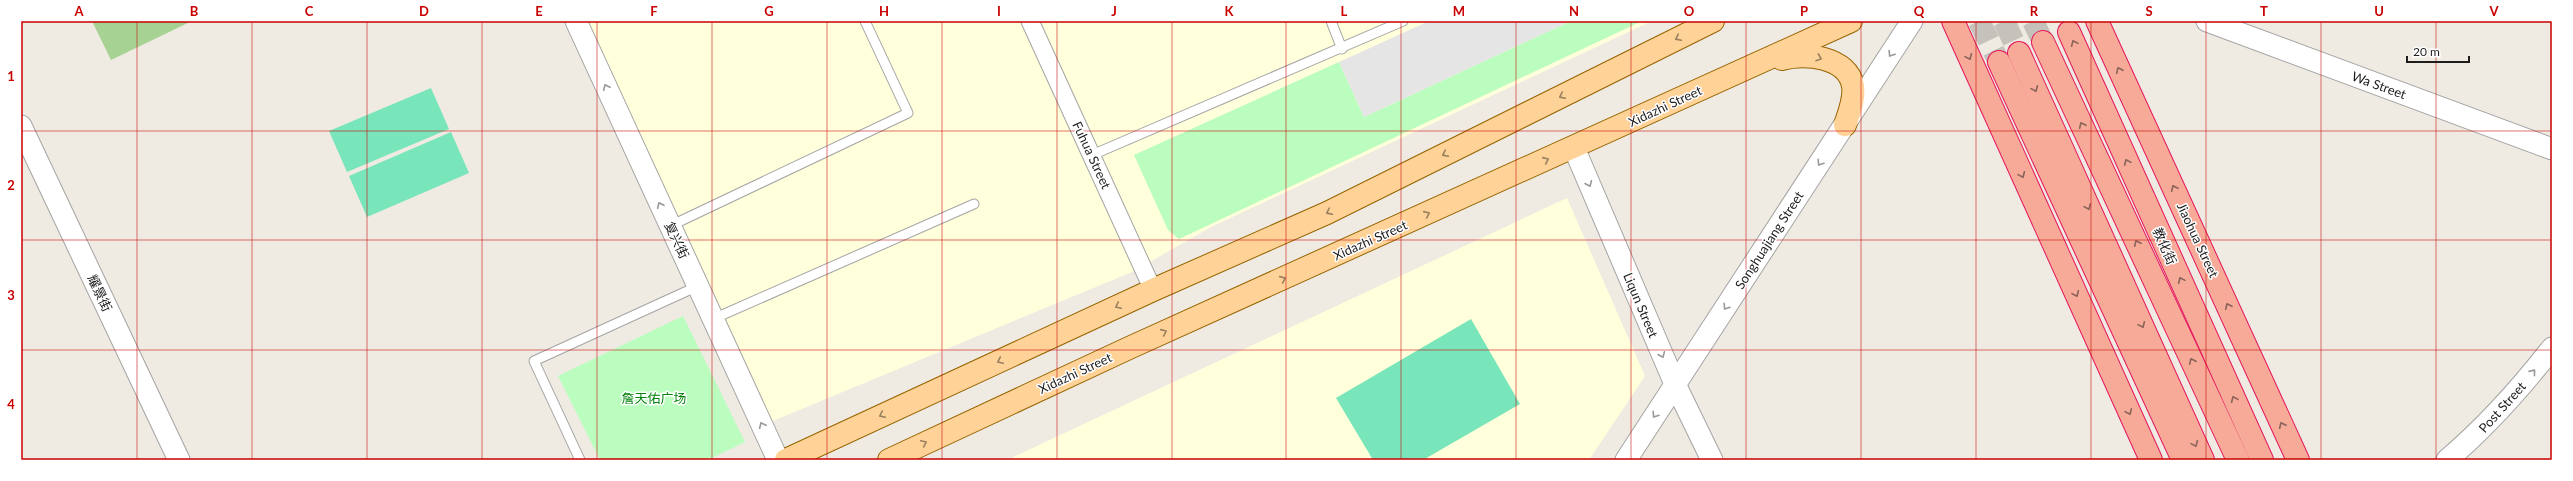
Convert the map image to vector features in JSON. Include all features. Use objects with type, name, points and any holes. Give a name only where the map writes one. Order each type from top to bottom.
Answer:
[{"type":"highway","points":[[1953,21],[2151,460]]},
{"type":"highway","name":"Jiaohua Street","points":[[2097,21],[2298,460]]},
{"type":"highway","name":"教化街","points":[[2069,32],[2262,460]]},
{"type":"highway","points":[[2043,42],[2238,460]]},
{"type":"highway","points":[[2019,53],[2203,460]]},
{"type":"highway","points":[[1999,62],[2183,460]]},
{"type":"main road","points":[[786,460],[1153,290],[1327,213],[1713,21]]},
{"type":"main road","name":"Xidazhi Street","points":[[889,460],[1136,345],[1574,148],[1851,21]]},
{"type":"main road","points":[[1741,71],[1791,56],[1814,56],[1829,62],[1850,76],[1853,87],[1852,104],[1845,125]]},
{"type":"street","name":"复兴街","points":[[576,21],[778,460]]},
{"type":"street","name":"Fuhua Street","points":[[1030,21],[1153,290]]},
{"type":"street","name":"Songhuajiang Street","points":[[1626,460],[1912,21]]},
{"type":"street","name":"Wa Street","points":[[2207,21],[2552,150]]},
{"type":"street","name":"耀景街","points":[[21,126],[179,460]]},
{"type":"street","name":"Liqun Street","points":[[1574,148],[1675,384],[1712,460]]},
{"type":"street","name":"Post Street","points":[[2447,460],[2477,434],[2512,398],[2552,348]]},
{"type":"lane","points":[[670,226],[908,113],[865,21]]},
{"type":"lane","points":[[1331,21],[1342,49]]},
{"type":"lane","points":[[1092,155],[1342,49],[1403,21]]},
{"type":"lane","points":[[713,319],[974,204]]},
{"type":"lane","points":[[580,460],[534,361],[698,286]]},
{"type":"shaded area","points":[[587,21],[1652,21],[1211,227],[1132,272],[768,423]]},
{"type":"shaded area","points":[[1429,21],[1571,21],[1364,117],[1339,62]]},
{"type":"shaded area","points":[[1567,198],[1645,376],[1589,460],[1007,460]]},
{"type":"green space","points":[[92,21],[192,21],[111,60]]},
{"type":"green space","points":[[1571,21],[1642,21],[1179,239],[1168,230],[1134,155],[1339,62],[1364,117]]},
{"type":"green space","points":[[431,88],[449,129],[347,172],[329,131]]},
{"type":"green space","points":[[451,132],[469,173],[367,217],[349,176]]},
{"type":"green space","name":"詹天佑广场","points":[[683,316],[745,442],[708,460],[600,460],[558,376]]},
{"type":"green space","points":[[1471,319],[1520,404],[1423,460],[1373,460],[1336,398]]},
{"type":"tunnel","points":[[1979,21],[1999,62]]},
{"type":"tunnel","points":[[2004,21],[2019,53]]},
{"type":"tunnel","points":[[2033,21],[2043,42]]}]
